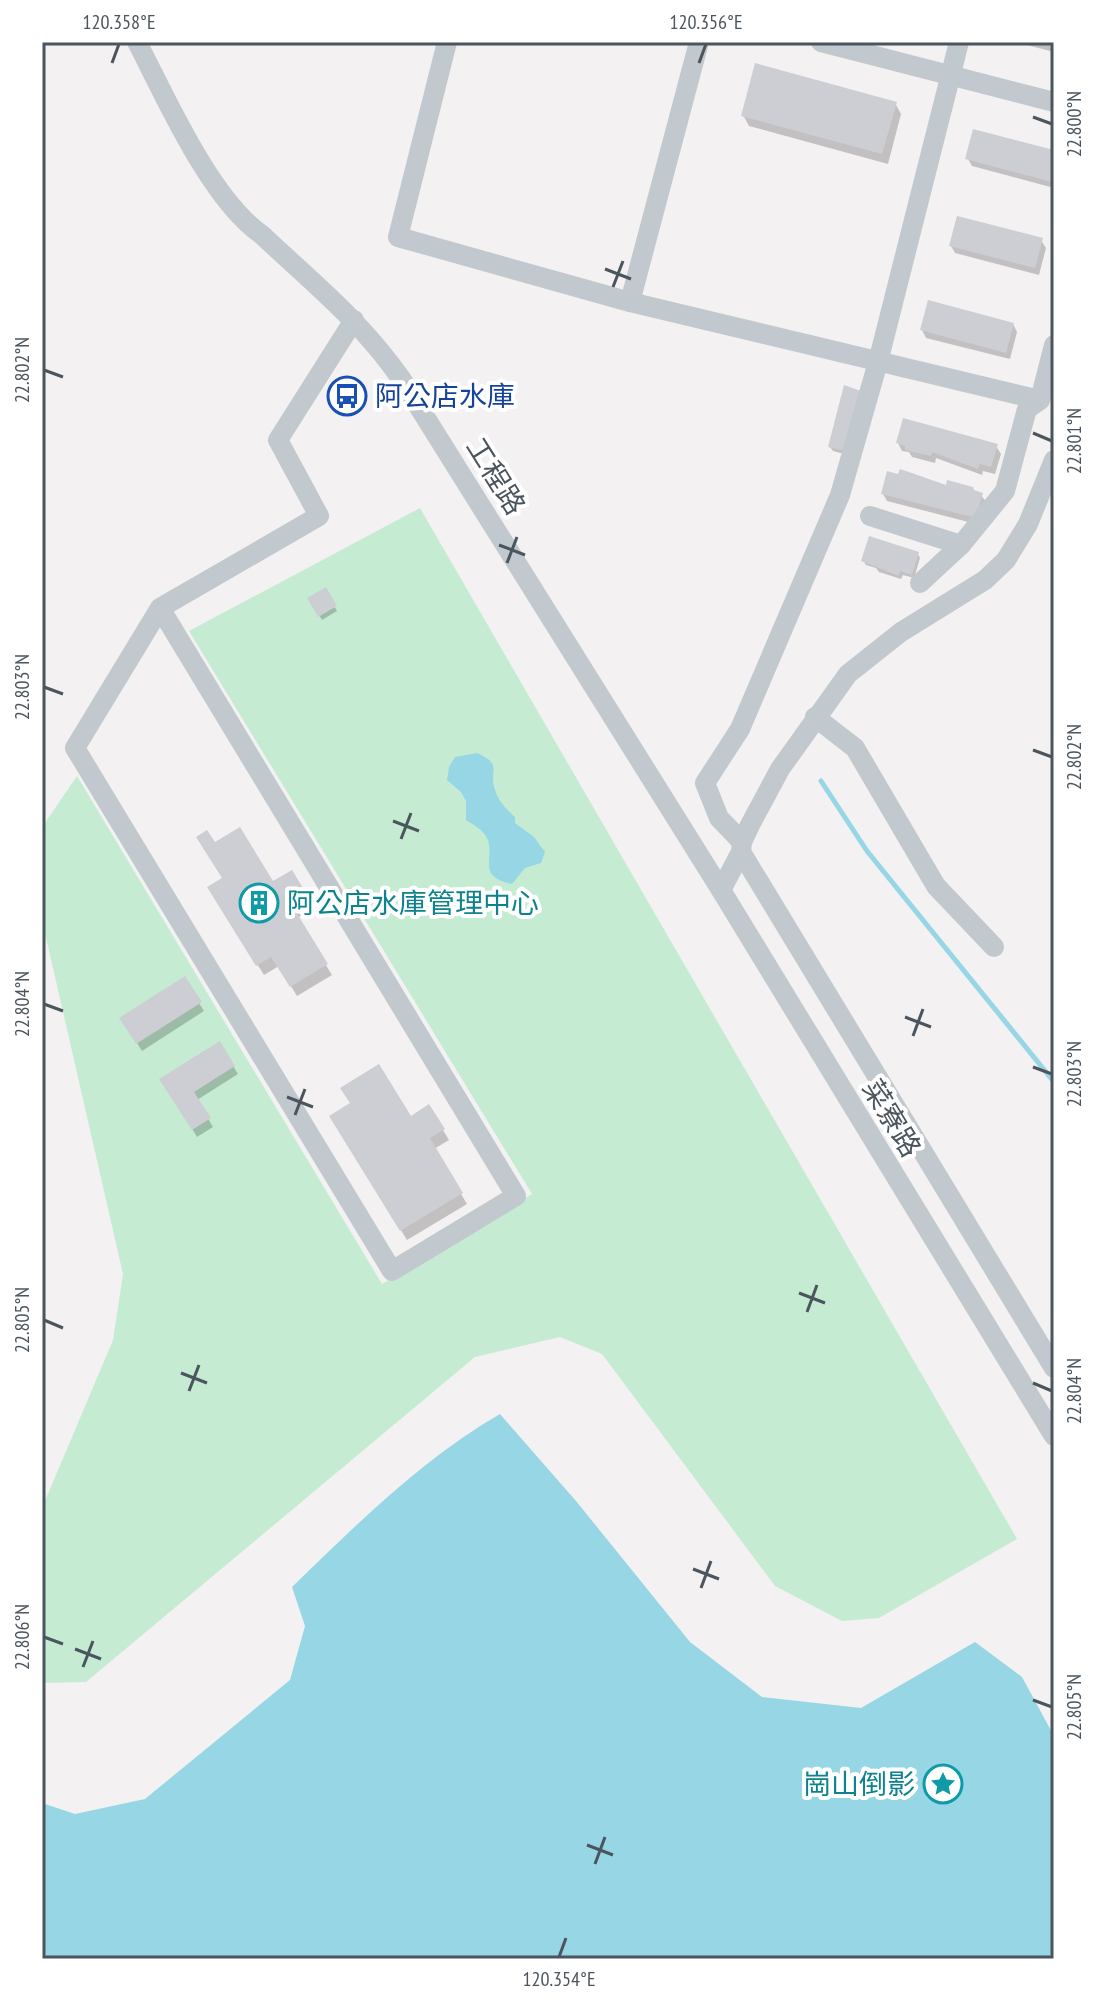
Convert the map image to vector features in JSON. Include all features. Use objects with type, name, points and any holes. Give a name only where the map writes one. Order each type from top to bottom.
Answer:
[{"type":"street","name":"工程路","points":[[137,42],[194,149],[245,224],[262,235],[378,345],[721,890]]},
{"type":"street","points":[[447,42],[398,237],[630,302],[1040,400]]},
{"type":"street","points":[[630,302],[699,42]]},
{"type":"street","points":[[821,42],[1054,102]]},
{"type":"street","points":[[959,42],[878,362],[840,495],[740,729],[705,783],[719,818],[744,840],[1054,1368]]},
{"type":"street","points":[[160,608],[516,1196],[392,1271],[75,748],[160,608],[319,516],[278,440],[354,320]]},
{"type":"street","points":[[920,583],[961,545],[1005,491],[1027,409],[1040,400],[1054,345]]},
{"type":"street","points":[[721,890],[780,769],[848,674],[901,632],[985,580],[1006,560],[1028,524],[1054,460]]},
{"type":"street","points":[[870,516],[961,545]]},
{"type":"street","points":[[815,717],[855,748],[936,886],[994,947]]},
{"type":"street","name":"菜寮路","points":[[721,890],[1054,1436]]},
{"type":"green space","points":[[420,508],[1017,1539],[879,1618],[842,1621],[775,1586],[602,1354],[560,1337],[475,1357],[86,1682],[42,1683],[42,1508],[113,1340],[123,1274],[42,920],[42,842],[45,823],[77,776],[382,1284],[532,1194],[189,631]]},
{"type":"water","points":[[477,753],[493,765],[495,790],[503,805],[515,817],[515,823],[534,837],[545,852],[541,863],[525,868],[512,884],[501,881],[490,871],[487,838],[466,820],[466,801],[447,780],[455,757]]},
{"type":"water","points":[[500,1414],[576,1501],[690,1642],[762,1697],[861,1708],[975,1642],[1022,1677],[1054,1736],[1054,1959],[42,1959],[42,1803],[75,1814],[145,1799],[290,1680],[305,1626],[292,1587],[417,1472]]},
{"type":"building","points":[[755,63],[897,102],[882,154],[741,116]]},
{"type":"building","points":[[973,129],[1054,150],[1052,182],[965,159]]},
{"type":"building","points":[[957,216],[1043,238],[1035,268],[949,246]]},
{"type":"building","points":[[928,300],[1014,323],[1006,353],[920,330]]},
{"type":"building","points":[[844,385],[864,392],[846,451],[828,447]]},
{"type":"building","points":[[903,418],[998,444],[991,467],[980,464],[978,469],[932,452],[931,456],[905,450],[905,446],[896,443]]},
{"type":"building","points":[[900,469],[946,485],[947,480],[973,487],[983,493],[976,518],[881,494],[887,471],[898,474]]},
{"type":"building","points":[[869,536],[919,552],[912,575],[900,571],[899,576],[861,561]]},
{"type":"building","points":[[326,587],[337,606],[318,617],[307,598]]},
{"type":"building","name":"阿公店水庫管理中心","points":[[240,827],[273,881],[292,870],[309,898],[293,907],[328,964],[290,987],[271,957],[256,966],[207,887],[222,878],[196,837],[207,830],[215,842]]},
{"type":"building","points":[[185,976],[202,1002],[136,1044],[119,1018]]},
{"type":"building","points":[[220,1041],[235,1066],[194,1092],[211,1118],[192,1130],[159,1079]]},
{"type":"building","points":[[379,1064],[411,1116],[429,1104],[445,1129],[430,1138],[463,1193],[400,1231],[329,1116],[350,1103],[340,1088]]},
{"type":"waterway","points":[[821,781],[867,851],[1054,1082]]},
{"type":"place","name":"阿公店水庫","points":[[347,396]]},
{"type":"place","name":"阿公店水庫管理中心","points":[[259,903]]},
{"type":"place","name":"崗山倒影","points":[[943,1784]]}]
